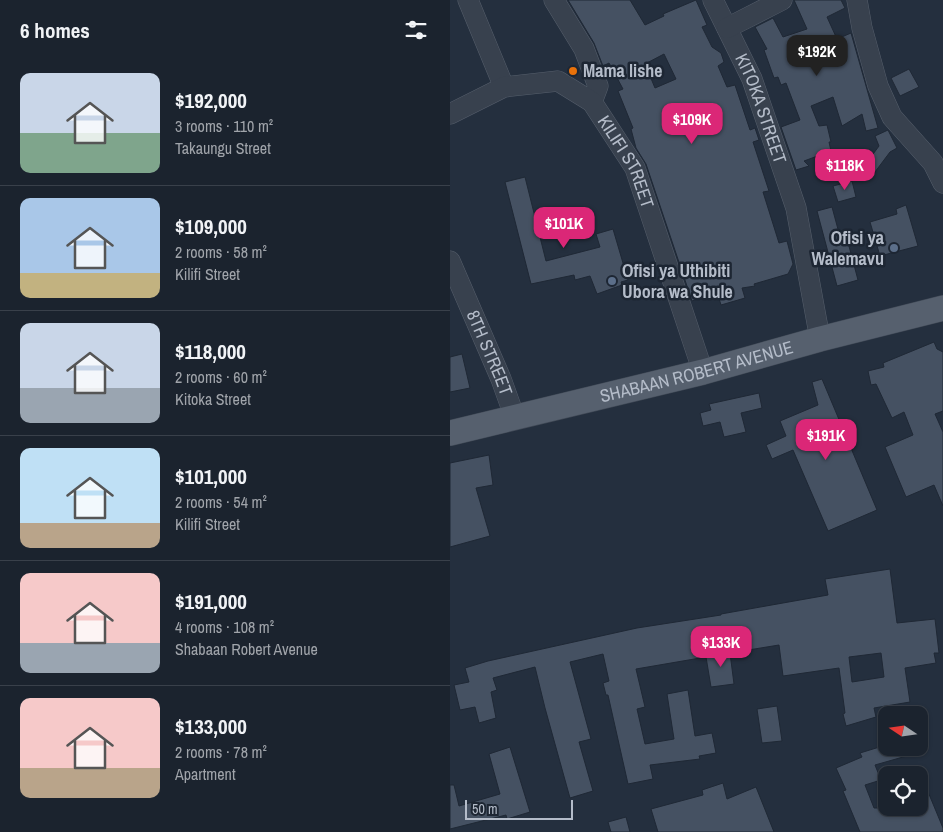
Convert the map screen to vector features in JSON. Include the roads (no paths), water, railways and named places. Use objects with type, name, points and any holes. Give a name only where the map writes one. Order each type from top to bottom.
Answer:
[{"type":"main road","name":"SHABAAN ROBERT AVENUE","points":[[450,433],[703,372],[820,339],[943,308]]},
{"type":"street","points":[[468,0],[504,87]]},
{"type":"street","points":[[554,0],[584,49],[598,86],[592,102]]},
{"type":"street","name":"KITOKA STREET","points":[[713,0],[752,79],[796,208],[820,339]]},
{"type":"street","points":[[727,28],[782,0]]},
{"type":"street","points":[[856,0],[878,86],[892,117],[933,163],[943,183]]},
{"type":"street","name":"KILIFI STREET","points":[[450,114],[504,87],[558,81],[592,102],[635,168],[703,372]]},
{"type":"street","name":"8TH STREET","points":[[450,261],[501,379],[514,418]]},
{"type":"place","name":"Mama lishe","points":[[573,71]]},
{"type":"place","name":"Ofisi ya Walemavu","points":[[894,248]]},
{"type":"place","name":"Ofisi ya Uthibiti Ubora wa Shule","points":[[612,281]]}]
